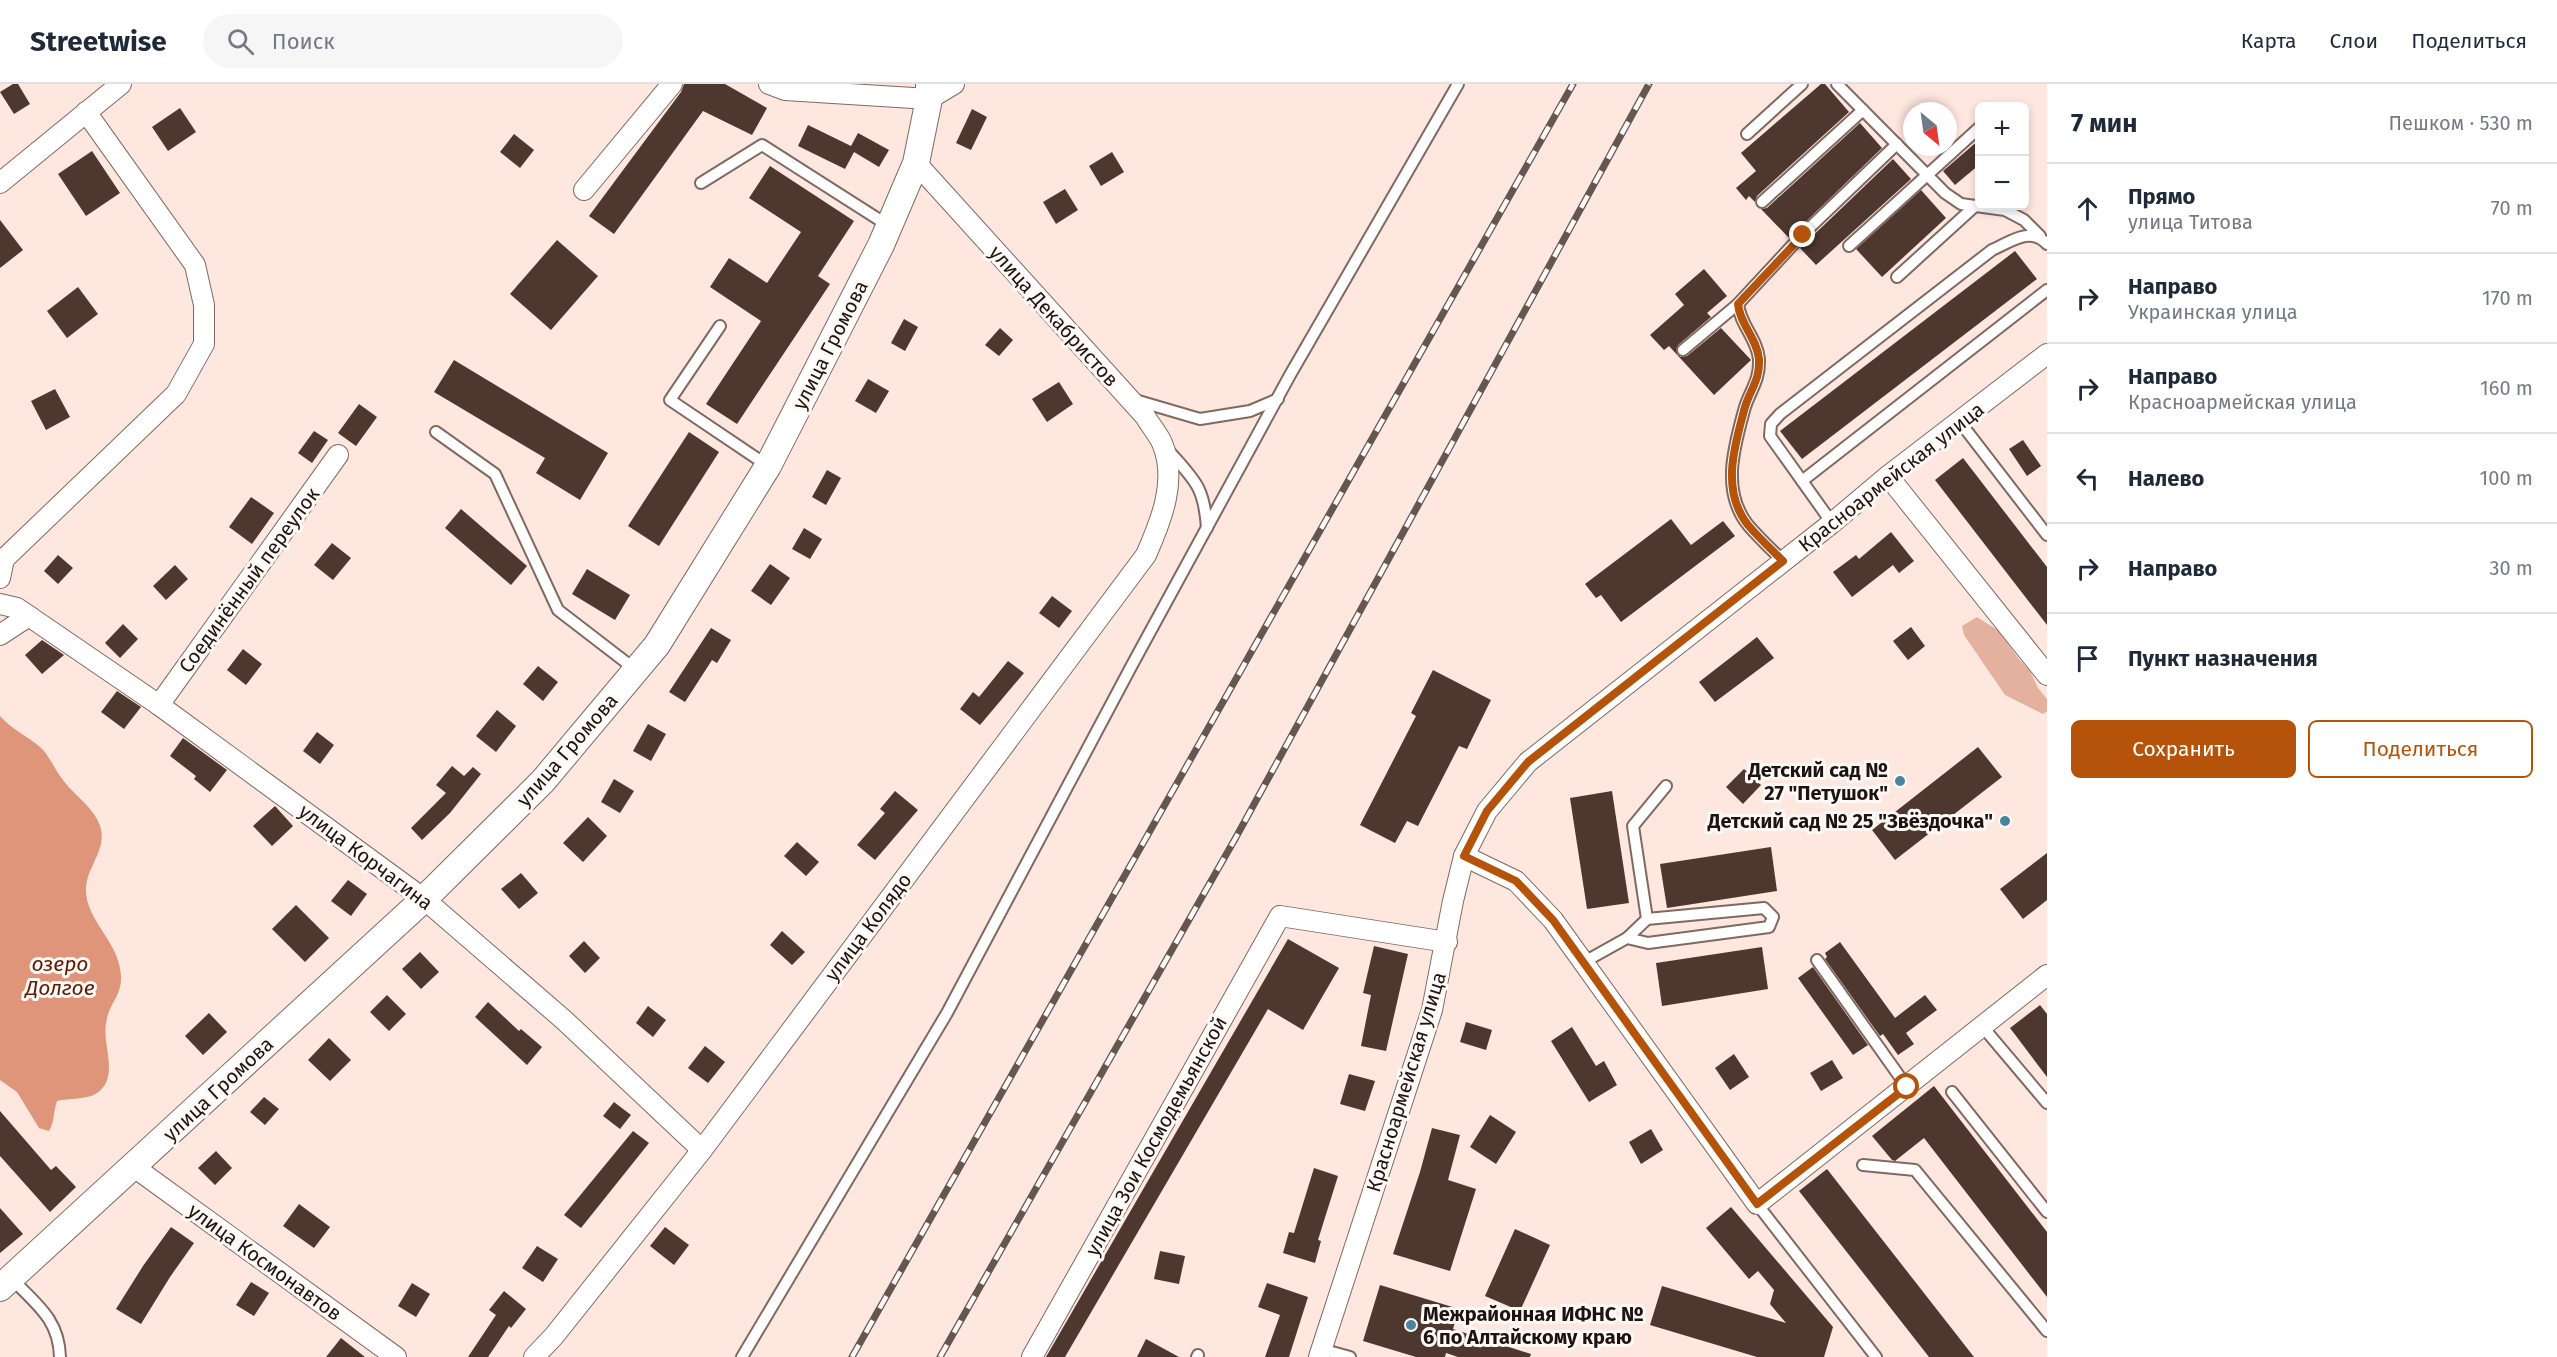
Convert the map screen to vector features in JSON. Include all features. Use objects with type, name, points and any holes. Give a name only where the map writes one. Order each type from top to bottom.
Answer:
[{"type":"street","points":[[0,183],[121,84]]},
{"type":"street","points":[[584,190],[672,84]]},
{"type":"street","points":[[769,84],[785,90],[929,91],[954,84]]},
{"type":"street","name":"улица Громова","points":[[6,1283],[424,899],[543,781],[657,645],[768,466],[889,226],[916,163],[929,91]]},
{"type":"street","points":[[0,578],[4,559],[176,394],[204,344],[204,305],[195,265],[86,112]]},
{"type":"street","name":"улица Декабристов","points":[[916,163],[1145,416],[1163,444],[1169,480]]},
{"type":"street","name":"Красноармейская улица","points":[[1320,1353],[1432,1010],[1464,856],[1487,811],[1528,762],[1832,523],[1888,476],[2047,354]]},
{"type":"street","name":"Соединённый переулок","points":[[159,705],[338,455]]},
{"type":"street","points":[[1888,476],[2047,675]]},
{"type":"street","name":"улица Колядо","points":[[534,1357],[554,1336],[702,1150],[1146,555],[1161,522],[1169,480]]},
{"type":"street","name":"улица Корчагина","points":[[0,604],[17,608],[159,705],[424,899],[564,1020],[702,1150]]},
{"type":"street","points":[[0,635],[29,616]]},
{"type":"street","points":[[1464,856],[1516,881],[1553,920],[1757,1204],[2047,975]]},
{"type":"street","name":"улица Зои Космодемьянской","points":[[1032,1357],[1280,916],[1447,942]]},
{"type":"street","name":"улица Космонавтов","points":[[134,1167],[396,1357]]},
{"type":"lane","points":[[742,1357],[947,1013],[1207,528],[1458,84]]},
{"type":"lane","points":[[1747,134],[1802,84]]},
{"type":"lane","points":[[1837,84],[1945,193],[1961,204],[1975,206]]},
{"type":"lane","points":[[1762,202],[1863,110]]},
{"type":"lane","points":[[1849,246],[1975,131]]},
{"type":"lane","points":[[1683,350],[1738,304],[1803,235],[1897,144]]},
{"type":"lane","points":[[701,183],[762,145],[889,226]]},
{"type":"lane","points":[[1897,277],[1975,206]]},
{"type":"lane","points":[[2005,210],[2024,220],[2045,241]]},
{"type":"lane","points":[[1832,523],[1770,436],[1771,424],[1780,414],[1992,250],[2026,235],[2033,235],[2045,241]]},
{"type":"lane","points":[[1802,481],[2047,291]]},
{"type":"lane","points":[[1738,304],[1739,316],[1754,340],[1759,358],[1757,381],[1746,403],[1730,475],[1736,501],[1746,523],[1783,561]]},
{"type":"lane","points":[[720,326],[670,400],[768,466]]},
{"type":"lane","points":[[1129,399],[1200,419],[1250,411],[1278,399]]},
{"type":"lane","points":[[1960,422],[2047,535]]},
{"type":"lane","points":[[436,432],[495,474],[558,610],[636,671]]},
{"type":"lane","points":[[1163,444],[1199,485],[1205,502],[1207,528]]},
{"type":"lane","points":[[1647,919],[1633,826],[1666,786]]},
{"type":"lane","points":[[1584,962],[1627,938],[1647,919],[1764,908],[1773,917],[1769,927],[1648,943],[1627,938]]},
{"type":"lane","points":[[1817,960],[1907,1087]]},
{"type":"lane","points":[[1982,1026],[2047,1103]]},
{"type":"lane","points":[[1952,1092],[2047,1212]]},
{"type":"lane","points":[[1863,1165],[1916,1170],[2047,1330]]},
{"type":"lane","points":[[1757,1204],[1876,1357]]},
{"type":"lane","points":[[6,1283],[53,1323],[59,1342],[60,1357]]},
{"type":"lane","points":[[1320,1353],[1350,1357]]},
{"type":"shaded area","points":[[1977,617],[1999,631],[2030,671],[2038,688],[2047,699],[2047,711],[2043,714],[2005,695],[1964,635],[1962,626]]},
{"type":"water","name":"озеро Долгое","points":[[0,716],[43,750],[64,782],[90,809],[98,821],[102,839],[87,881],[87,900],[90,910],[116,955],[121,974],[121,983],[110,1008],[105,1032],[109,1060],[108,1078],[104,1086],[93,1095],[57,1101],[49,1131],[39,1128],[17,1092],[0,1080]]},
{"type":"building","points":[[13,84],[18,84],[30,104],[14,114],[0,92]]},
{"type":"building","points":[[684,84],[725,84],[767,108],[752,135],[703,111],[614,234],[589,216],[681,92]]},
{"type":"building","points":[[1821,84],[1825,84],[1849,112],[1757,196],[1755,202],[1749,196],[1746,200],[1736,188],[1756,171],[1741,153]]},
{"type":"building","points":[[180,108],[196,132],[168,151],[152,127]]},
{"type":"building","points":[[972,109],[987,117],[971,150],[956,143]]},
{"type":"building","points":[[1860,123],[1882,148],[1789,238],[1761,209],[1767,208]]},
{"type":"building","points":[[808,125],[851,146],[858,133],[889,150],[879,167],[854,152],[845,169],[798,146]]},
{"type":"building","points":[[514,134],[534,150],[520,168],[500,152]]},
{"type":"building","points":[[1975,143],[1975,168],[1955,185],[1943,171]]},
{"type":"building","points":[[92,151],[120,193],[86,216],[58,174]]},
{"type":"building","points":[[1112,152],[1124,172],[1101,186],[1089,166]]},
{"type":"building","points":[[1893,159],[1911,179],[1816,265],[1800,248]]},
{"type":"building","points":[[770,166],[854,221],[818,276],[830,284],[737,424],[706,404],[761,321],[710,287],[729,258],[767,283],[801,232],[749,198]]},
{"type":"building","points":[[1065,189],[1078,210],[1056,224],[1043,202]]},
{"type":"building","points":[[1921,190],[1946,218],[1882,277],[1856,249]]},
{"type":"building","points":[[0,220],[23,250],[0,268]]},
{"type":"building","points":[[557,240],[598,276],[551,330],[510,294]]},
{"type":"building","points":[[2015,251],[2037,279],[1802,459],[1780,431]]},
{"type":"building","points":[[1704,269],[1727,296],[1707,313],[1711,317],[1678,345],[1677,354],[1681,357],[1687,356],[1721,328],[1751,360],[1714,395],[1669,346],[1664,350],[1650,335],[1684,305],[1675,294]]},
{"type":"building","points":[[78,287],[98,314],[67,338],[47,311]]},
{"type":"building","points":[[904,319],[918,327],[905,351],[891,343]]},
{"type":"building","points":[[1000,328],[1013,340],[999,356],[985,345]]},
{"type":"building","points":[[454,360],[608,453],[580,500],[536,473],[545,458],[434,392]]},
{"type":"building","points":[[868,379],[889,391],[876,413],[855,401]]},
{"type":"building","points":[[1059,382],[1073,404],[1047,422],[1032,399]]},
{"type":"building","points":[[55,389],[70,417],[46,430],[31,401]]},
{"type":"building","points":[[359,404],[377,417],[356,446],[338,433]]},
{"type":"building","points":[[314,431],[328,440],[312,463],[298,453]]},
{"type":"building","points":[[689,432],[719,452],[659,546],[628,526]]},
{"type":"building","points":[[2023,440],[2041,466],[2027,476],[2009,449]]},
{"type":"building","points":[[1963,458],[2047,567],[2047,625],[1935,480]]},
{"type":"building","points":[[827,470],[841,478],[826,505],[812,497]]},
{"type":"building","points":[[251,497],[274,513],[252,544],[229,527]]},
{"type":"building","points":[[461,509],[527,566],[511,585],[445,528]]},
{"type":"building","points":[[1671,519],[1691,545],[1723,521],[1735,536],[1621,622],[1601,595],[1596,598],[1585,584]]},
{"type":"building","points":[[804,528],[822,539],[810,559],[792,549]]},
{"type":"building","points":[[1891,532],[1914,561],[1899,573],[1893,565],[1852,597],[1833,572],[1856,555],[1859,559]]},
{"type":"building","points":[[332,543],[351,558],[333,580],[314,565]]},
{"type":"building","points":[[58,555],[73,568],[58,584],[44,571]]},
{"type":"building","points":[[770,564],[790,578],[771,605],[751,591]]},
{"type":"building","points":[[175,565],[188,579],[166,600],[153,586]]},
{"type":"building","points":[[587,569],[630,595],[615,620],[572,594]]},
{"type":"building","points":[[1052,596],[1072,611],[1059,628],[1039,613]]},
{"type":"building","points":[[123,624],[138,639],[120,658],[105,643]]},
{"type":"building","points":[[1911,627],[1925,646],[1908,660],[1893,641]]},
{"type":"building","points":[[711,628],[731,640],[717,663],[712,660],[685,702],[669,692]]},
{"type":"building","points":[[1757,637],[1774,658],[1715,702],[1699,682]]},
{"type":"building","points":[[42,640],[64,655],[42,674],[25,655]]},
{"type":"building","points":[[243,649],[262,664],[246,685],[227,670]]},
{"type":"building","points":[[1008,661],[1024,673],[980,725],[960,709],[973,692],[979,697]]},
{"type":"building","points":[[538,666],[558,682],[543,701],[523,684]]},
{"type":"building","points":[[1433,670],[1491,700],[1467,749],[1459,746],[1418,826],[1407,821],[1395,843],[1360,825],[1416,716],[1411,713]]},
{"type":"building","points":[[117,691],[141,707],[124,729],[101,712]]},
{"type":"building","points":[[497,710],[516,726],[496,752],[476,736]]},
{"type":"building","points":[[648,724],[666,734],[651,761],[633,751]]},
{"type":"building","points":[[317,732],[334,745],[320,764],[303,751]]},
{"type":"building","points":[[183,738],[227,770],[210,792],[194,779],[196,776],[170,756]]},
{"type":"building","points":[[1978,747],[2002,777],[1895,860],[1872,830]]},
{"type":"building","points":[[452,766],[464,776],[473,767],[481,774],[450,813],[422,840],[411,828],[446,793],[436,785]]},
{"type":"building","points":[[1744,769],[1761,785],[1743,804],[1726,787]]},
{"type":"building","points":[[614,779],[634,791],[620,813],[601,802]]},
{"type":"building","points":[[895,791],[918,810],[875,860],[857,845],[885,813],[880,809]]},
{"type":"building","points":[[1612,791],[1629,903],[1587,909],[1570,798]]},
{"type":"building","points":[[275,806],[293,826],[272,846],[253,826]]},
{"type":"building","points":[[588,817],[607,836],[583,862],[563,843]]},
{"type":"building","points":[[797,842],[819,862],[806,876],[784,856]]},
{"type":"building","points":[[1771,847],[1777,891],[1667,908],[1660,864]]},
{"type":"building","points":[[2047,853],[2047,900],[2023,919],[2000,889]]},
{"type":"building","points":[[521,873],[538,893],[519,909],[501,889]]},
{"type":"building","points":[[348,880],[367,894],[351,916],[331,901]]},
{"type":"building","points":[[296,905],[329,938],[305,962],[272,929]]},
{"type":"building","points":[[782,931],[805,952],[792,965],[770,945]]},
{"type":"building","points":[[1288,939],[1339,968],[1303,1030],[1268,1009],[1065,1357],[1046,1357]]},
{"type":"building","points":[[584,941],[600,958],[585,973],[569,956]]},
{"type":"building","points":[[1840,942],[1895,1018],[1925,995],[1937,1010],[1906,1033],[1914,1044],[1898,1055],[1883,1034],[1880,1036],[1825,959],[1827,957],[1825,953]]},
{"type":"building","points":[[1374,946],[1408,954],[1386,1051],[1361,1046],[1371,995],[1363,993]]},
{"type":"building","points":[[1762,947],[1768,989],[1662,1006],[1656,963]]},
{"type":"building","points":[[420,952],[439,972],[421,989],[402,969]]},
{"type":"building","points":[[1813,967],[1868,1045],[1853,1055],[1798,978]]},
{"type":"building","points":[[387,995],[406,1014],[389,1031],[370,1012]]},
{"type":"building","points":[[488,1002],[519,1031],[521,1029],[542,1047],[527,1065],[475,1017]]},
{"type":"building","points":[[2040,1005],[2047,1014],[2047,1077],[2010,1028]]},
{"type":"building","points":[[648,1006],[666,1020],[653,1037],[636,1023]]},
{"type":"building","points":[[209,1013],[227,1032],[203,1055],[185,1036]]},
{"type":"building","points":[[1466,1022],[1492,1030],[1486,1050],[1460,1042]]},
{"type":"building","points":[[1572,1027],[1596,1066],[1604,1061],[1617,1085],[1589,1102],[1551,1041]]},
{"type":"building","points":[[329,1038],[351,1060],[330,1081],[308,1060]]},
{"type":"building","points":[[705,1046],[725,1062],[708,1083],[688,1068]]},
{"type":"building","points":[[1734,1054],[1749,1077],[1730,1090],[1715,1068]]},
{"type":"building","points":[[1832,1060],[1843,1078],[1821,1091],[1810,1073]]},
{"type":"building","points":[[1349,1074],[1375,1081],[1365,1111],[1340,1104]]},
{"type":"building","points":[[1934,1086],[2047,1232],[2047,1297],[1924,1138],[1895,1161],[1872,1136]]},
{"type":"building","points":[[264,1097],[279,1109],[265,1125],[250,1112]]},
{"type":"building","points":[[614,1102],[631,1115],[620,1129],[603,1116]]},
{"type":"building","points":[[0,1111],[51,1170],[56,1166],[76,1187],[50,1212],[0,1156]]},
{"type":"building","points":[[1490,1115],[1516,1132],[1496,1164],[1470,1147]]},
{"type":"building","points":[[1432,1128],[1460,1135],[1448,1180],[1476,1189],[1450,1271],[1393,1254]]},
{"type":"building","points":[[1651,1129],[1663,1150],[1641,1164],[1629,1142]]},
{"type":"building","points":[[633,1131],[649,1143],[581,1228],[564,1215]]},
{"type":"building","points":[[216,1151],[232,1168],[215,1185],[198,1168]]},
{"type":"building","points":[[1314,1168],[1338,1176],[1318,1240],[1321,1241],[1315,1263],[1283,1253],[1289,1232],[1294,1233]]},
{"type":"building","points":[[1827,1169],[1974,1357],[1929,1357],[1799,1191]]},
{"type":"building","points":[[299,1204],[330,1227],[314,1248],[283,1226]]},
{"type":"building","points":[[1731,1207],[1833,1327],[1824,1357],[1757,1357],[1650,1325],[1662,1286],[1786,1323],[1770,1304],[1774,1290],[1758,1271],[1749,1279],[1706,1228]]},
{"type":"building","points":[[0,1208],[23,1234],[0,1253]]},
{"type":"building","points":[[171,1227],[194,1243],[141,1324],[116,1309]]},
{"type":"building","points":[[665,1227],[689,1245],[674,1265],[650,1246]]},
{"type":"building","points":[[1515,1229],[1550,1245],[1520,1311],[1485,1296]]},
{"type":"building","points":[[537,1246],[558,1259],[543,1282],[522,1268]]},
{"type":"building","points":[[1160,1251],[1185,1256],[1179,1284],[1154,1279]]},
{"type":"building","points":[[251,1282],[269,1293],[254,1316],[236,1305]]},
{"type":"building","points":[[412,1283],[430,1294],[416,1317],[398,1306]]},
{"type":"building","points":[[1267,1283],[1308,1297],[1289,1357],[1265,1357],[1280,1315],[1258,1307]]},
{"type":"building","name":"Межрайонная ИФНС № 6 по Алтайскому краю","points":[[1380,1285],[1459,1309],[1453,1329],[1531,1354],[1530,1357],[1458,1357],[1446,1353],[1445,1357],[1416,1357],[1363,1341]]},
{"type":"building","points":[[504,1291],[526,1309],[511,1328],[509,1326],[488,1357],[468,1357],[496,1315],[489,1310]]},
{"type":"building","points":[[341,1338],[365,1357],[326,1357]]},
{"type":"building","points":[[1146,1339],[1179,1357],[1137,1357]]},
{"type":"railway","points":[[852,1357],[1573,84]]},
{"type":"railway","points":[[940,1357],[1235,839],[1649,84]]},
{"type":"place","name":"Детский сад № 27 \"Петушок\"","points":[[1900,781]]},
{"type":"place","name":"Детский сад № 25 \"Звёздочка\"","points":[[2005,821]]},
{"type":"place","name":"Межрайонная ИФНС № 6 по Алтайскому краю","points":[[1411,1325]]},
{"type":"route","points":[[1803,235],[1738,304],[1739,316],[1754,340],[1759,358],[1757,381],[1746,403],[1730,475],[1736,501],[1746,523],[1783,561],[1528,762],[1487,811],[1464,856],[1516,881],[1553,920],[1757,1204],[1907,1087]]}]
